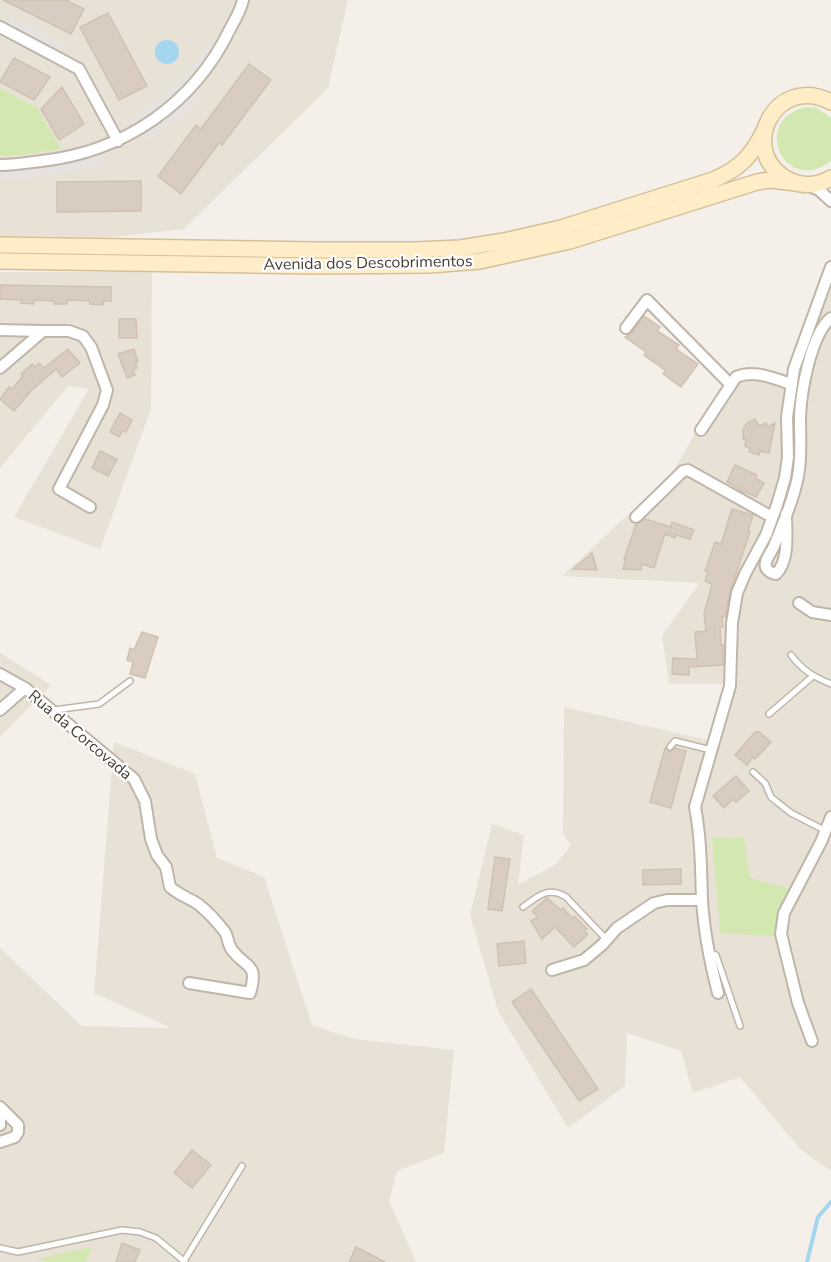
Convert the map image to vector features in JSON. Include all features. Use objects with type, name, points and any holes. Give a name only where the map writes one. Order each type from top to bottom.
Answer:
[{"type":"street","points":[[0,165],[65,158],[118,141],[164,113],[195,85],[213,62],[243,0]]},
{"type":"street","points":[[0,27],[79,69],[118,141]]},
{"type":"street","name":"Avenida dos Descobrimentos","points":[[0,245],[415,250],[460,248],[504,241],[561,228],[713,180],[731,172],[745,160],[755,149],[772,112],[790,99],[810,95],[823,97],[831,102]]},
{"type":"street","points":[[764,131],[764,147],[774,170],[784,177],[819,190],[831,201]]},
{"type":"street","points":[[801,184],[817,184],[831,178]]},
{"type":"street","name":"Avenida dos Descobrimentos","points":[[0,261],[316,266],[430,265],[480,261],[570,242],[757,182],[770,180],[801,184]]},
{"type":"street","points":[[718,993],[707,952],[699,825],[695,807],[730,686],[732,623],[737,593],[766,535],[784,478],[788,457],[787,417],[794,369],[831,267]]},
{"type":"street","points":[[626,328],[647,300],[730,384]]},
{"type":"street","points":[[786,514],[784,561],[776,574],[771,573],[766,569],[766,562],[796,486],[800,461],[800,414],[805,381],[814,347],[824,323],[831,318]]},
{"type":"street","points":[[0,330],[69,331],[83,336],[91,347],[107,390],[103,405],[59,489],[90,507]]},
{"type":"street","points":[[0,368],[43,331]]},
{"type":"street","points":[[701,430],[736,377],[746,373],[756,373],[792,384]]},
{"type":"street","points":[[636,517],[683,471],[688,470],[772,517]]},
{"type":"street","points":[[799,603],[812,612],[831,615]]},
{"type":"street","name":"Rua da Corcovada","points":[[0,674],[25,688],[134,779],[145,801],[151,839],[166,867],[170,887],[179,895],[197,903],[213,919],[225,933],[231,949],[251,967],[254,979],[250,993],[189,983]]},
{"type":"street","points":[[0,710],[25,688]]},
{"type":"street","points":[[812,1041],[798,1003],[781,934],[784,913],[831,817]]},
{"type":"street","points":[[552,970],[584,960],[617,928],[654,903],[668,900],[702,900]]},
{"type":"street","points":[[0,1108],[0,1125]]},
{"type":"street","points":[[0,1108],[18,1125],[15,1137],[0,1142]]},
{"type":"lane","points":[[791,656],[798,665],[813,676],[831,684]]},
{"type":"lane","points":[[769,714],[813,676]]},
{"type":"lane","points":[[52,710],[99,704],[130,681]]},
{"type":"lane","points":[[670,747],[675,741],[711,750]]},
{"type":"lane","points":[[753,772],[765,783],[771,797],[777,802],[791,813],[826,831]]},
{"type":"lane","points":[[523,907],[543,892],[560,893],[607,940]]},
{"type":"lane","points":[[707,952],[716,955],[740,1026]]},
{"type":"lane","points":[[0,1248],[18,1252],[122,1230],[140,1232],[156,1238],[184,1261],[242,1166]]},
{"type":"shaded area","points":[[0,0],[348,0],[328,88],[184,229],[112,237],[0,236]]},
{"type":"shaded area","points":[[13,17],[66,45],[57,49],[1,21]]},
{"type":"shaded area","points":[[216,42],[205,64],[188,84],[154,114],[134,126],[125,122],[177,83],[208,43]]},
{"type":"shaded area","points":[[194,94],[205,94],[176,121],[153,137],[147,140],[137,137],[176,110]]},
{"type":"shaded area","points":[[105,150],[107,160],[90,167],[29,179],[0,179],[0,170],[31,169],[69,162]]},
{"type":"shaded area","points":[[0,272],[152,272],[151,409],[100,549],[14,517],[89,389],[68,386],[0,468]]},
{"type":"shaded area","points":[[831,279],[831,1171],[800,1149],[740,1077],[693,1093],[681,1051],[627,1033],[625,1086],[568,1128],[498,1011],[470,915],[492,824],[524,835],[518,885],[556,864],[571,845],[563,834],[564,707],[712,741],[724,684],[669,684],[662,635],[700,583],[562,576],[671,475],[730,373],[794,376]]},
{"type":"shaded area","points":[[0,653],[51,685],[0,737]]},
{"type":"shaded area","points":[[114,742],[195,774],[217,858],[264,877],[312,1025],[354,1039],[454,1050],[444,1153],[397,1171],[389,1201],[416,1262],[0,1262],[0,948],[82,1026],[171,1028],[94,993]]},
{"type":"green space","points":[[0,88],[37,108],[61,149],[23,155],[0,155]]},
{"type":"green space","points":[[807,107],[817,108],[831,118],[831,161],[814,169],[799,169],[787,163],[780,152],[777,138],[780,125],[790,114]]},
{"type":"green space","points":[[712,837],[744,838],[750,878],[790,889],[779,914],[774,936],[720,933]]},
{"type":"green space","points":[[92,1247],[86,1262],[46,1262],[37,1259]]},
{"type":"water","points":[[167,40],[175,44],[179,52],[175,60],[167,64],[159,60],[155,52],[159,44]]},
{"type":"building","points":[[3,0],[66,0],[84,9],[71,34]]},
{"type":"building","points":[[108,13],[147,86],[119,100],[80,27]]},
{"type":"building","points":[[14,58],[50,77],[34,100],[0,82]]},
{"type":"building","points":[[249,64],[271,80],[222,145],[219,143],[181,194],[158,176],[196,125],[201,129]]},
{"type":"building","points":[[62,87],[84,124],[59,140],[41,109]]},
{"type":"building","points":[[141,181],[141,211],[57,212],[57,182]]},
{"type":"building","points":[[0,285],[111,287],[111,301],[103,301],[103,305],[90,304],[90,301],[67,300],[67,304],[34,300],[34,304],[21,303],[21,300],[0,299]]},
{"type":"building","points":[[644,316],[660,327],[657,331],[679,345],[676,349],[698,364],[681,387],[663,374],[666,371],[644,355],[646,352],[625,337],[632,333]]},
{"type":"building","points":[[119,319],[136,319],[137,338],[119,338]]},
{"type":"building","points":[[68,349],[80,363],[62,377],[56,369],[31,391],[14,411],[0,399],[9,387],[12,389],[23,376],[21,374],[32,364],[35,367],[39,363],[44,368]]},
{"type":"building","points":[[134,349],[138,362],[135,363],[137,368],[133,370],[135,375],[127,378],[118,354]]},
{"type":"building","points":[[120,413],[132,420],[126,432],[122,431],[119,437],[110,432]]},
{"type":"building","points":[[755,419],[759,426],[766,423],[768,427],[775,423],[769,453],[760,451],[759,455],[749,452],[750,448],[745,446],[743,429],[747,423]]},
{"type":"building","points":[[100,451],[117,459],[108,476],[92,468]]},
{"type":"building","points":[[735,465],[757,475],[755,478],[764,483],[756,497],[727,482]]},
{"type":"building","points":[[732,509],[753,515],[725,617],[722,616],[723,627],[720,627],[723,665],[689,667],[689,675],[672,674],[673,658],[697,659],[695,632],[706,631],[704,614],[712,584],[705,581],[708,572],[705,571],[715,542],[721,544]]},
{"type":"building","points":[[645,519],[671,527],[672,522],[694,530],[690,539],[676,535],[675,538],[665,534],[654,568],[642,564],[641,570],[623,569],[626,559],[624,559],[636,524]]},
{"type":"building","points":[[592,553],[597,570],[573,569]]},
{"type":"building","points":[[142,632],[158,637],[145,678],[130,674],[133,662],[127,660],[130,648],[134,650]]},
{"type":"building","points":[[755,732],[759,732],[771,742],[747,765],[735,755]]},
{"type":"building","points":[[665,748],[670,752],[675,748],[686,751],[671,808],[650,802]]},
{"type":"building","points":[[736,776],[749,791],[736,802],[733,799],[724,808],[713,796]]},
{"type":"building","points":[[495,857],[510,859],[502,911],[488,909]]},
{"type":"building","points":[[681,869],[681,884],[643,885],[643,870]]},
{"type":"building","points":[[547,898],[561,910],[563,908],[572,918],[574,916],[587,929],[584,931],[588,934],[574,947],[555,927],[542,939],[531,921],[538,917],[532,911]]},
{"type":"building","points":[[524,941],[526,963],[499,966],[497,944]]},
{"type":"building","points":[[531,989],[598,1089],[579,1101],[512,1002]]},
{"type":"building","points":[[192,1150],[211,1165],[192,1188],[174,1173]]},
{"type":"building","points":[[122,1243],[140,1250],[135,1262],[116,1262]]},
{"type":"building","points":[[356,1247],[385,1262],[349,1262]]},
{"type":"waterway","points":[[807,1262],[818,1217],[831,1202]]}]
